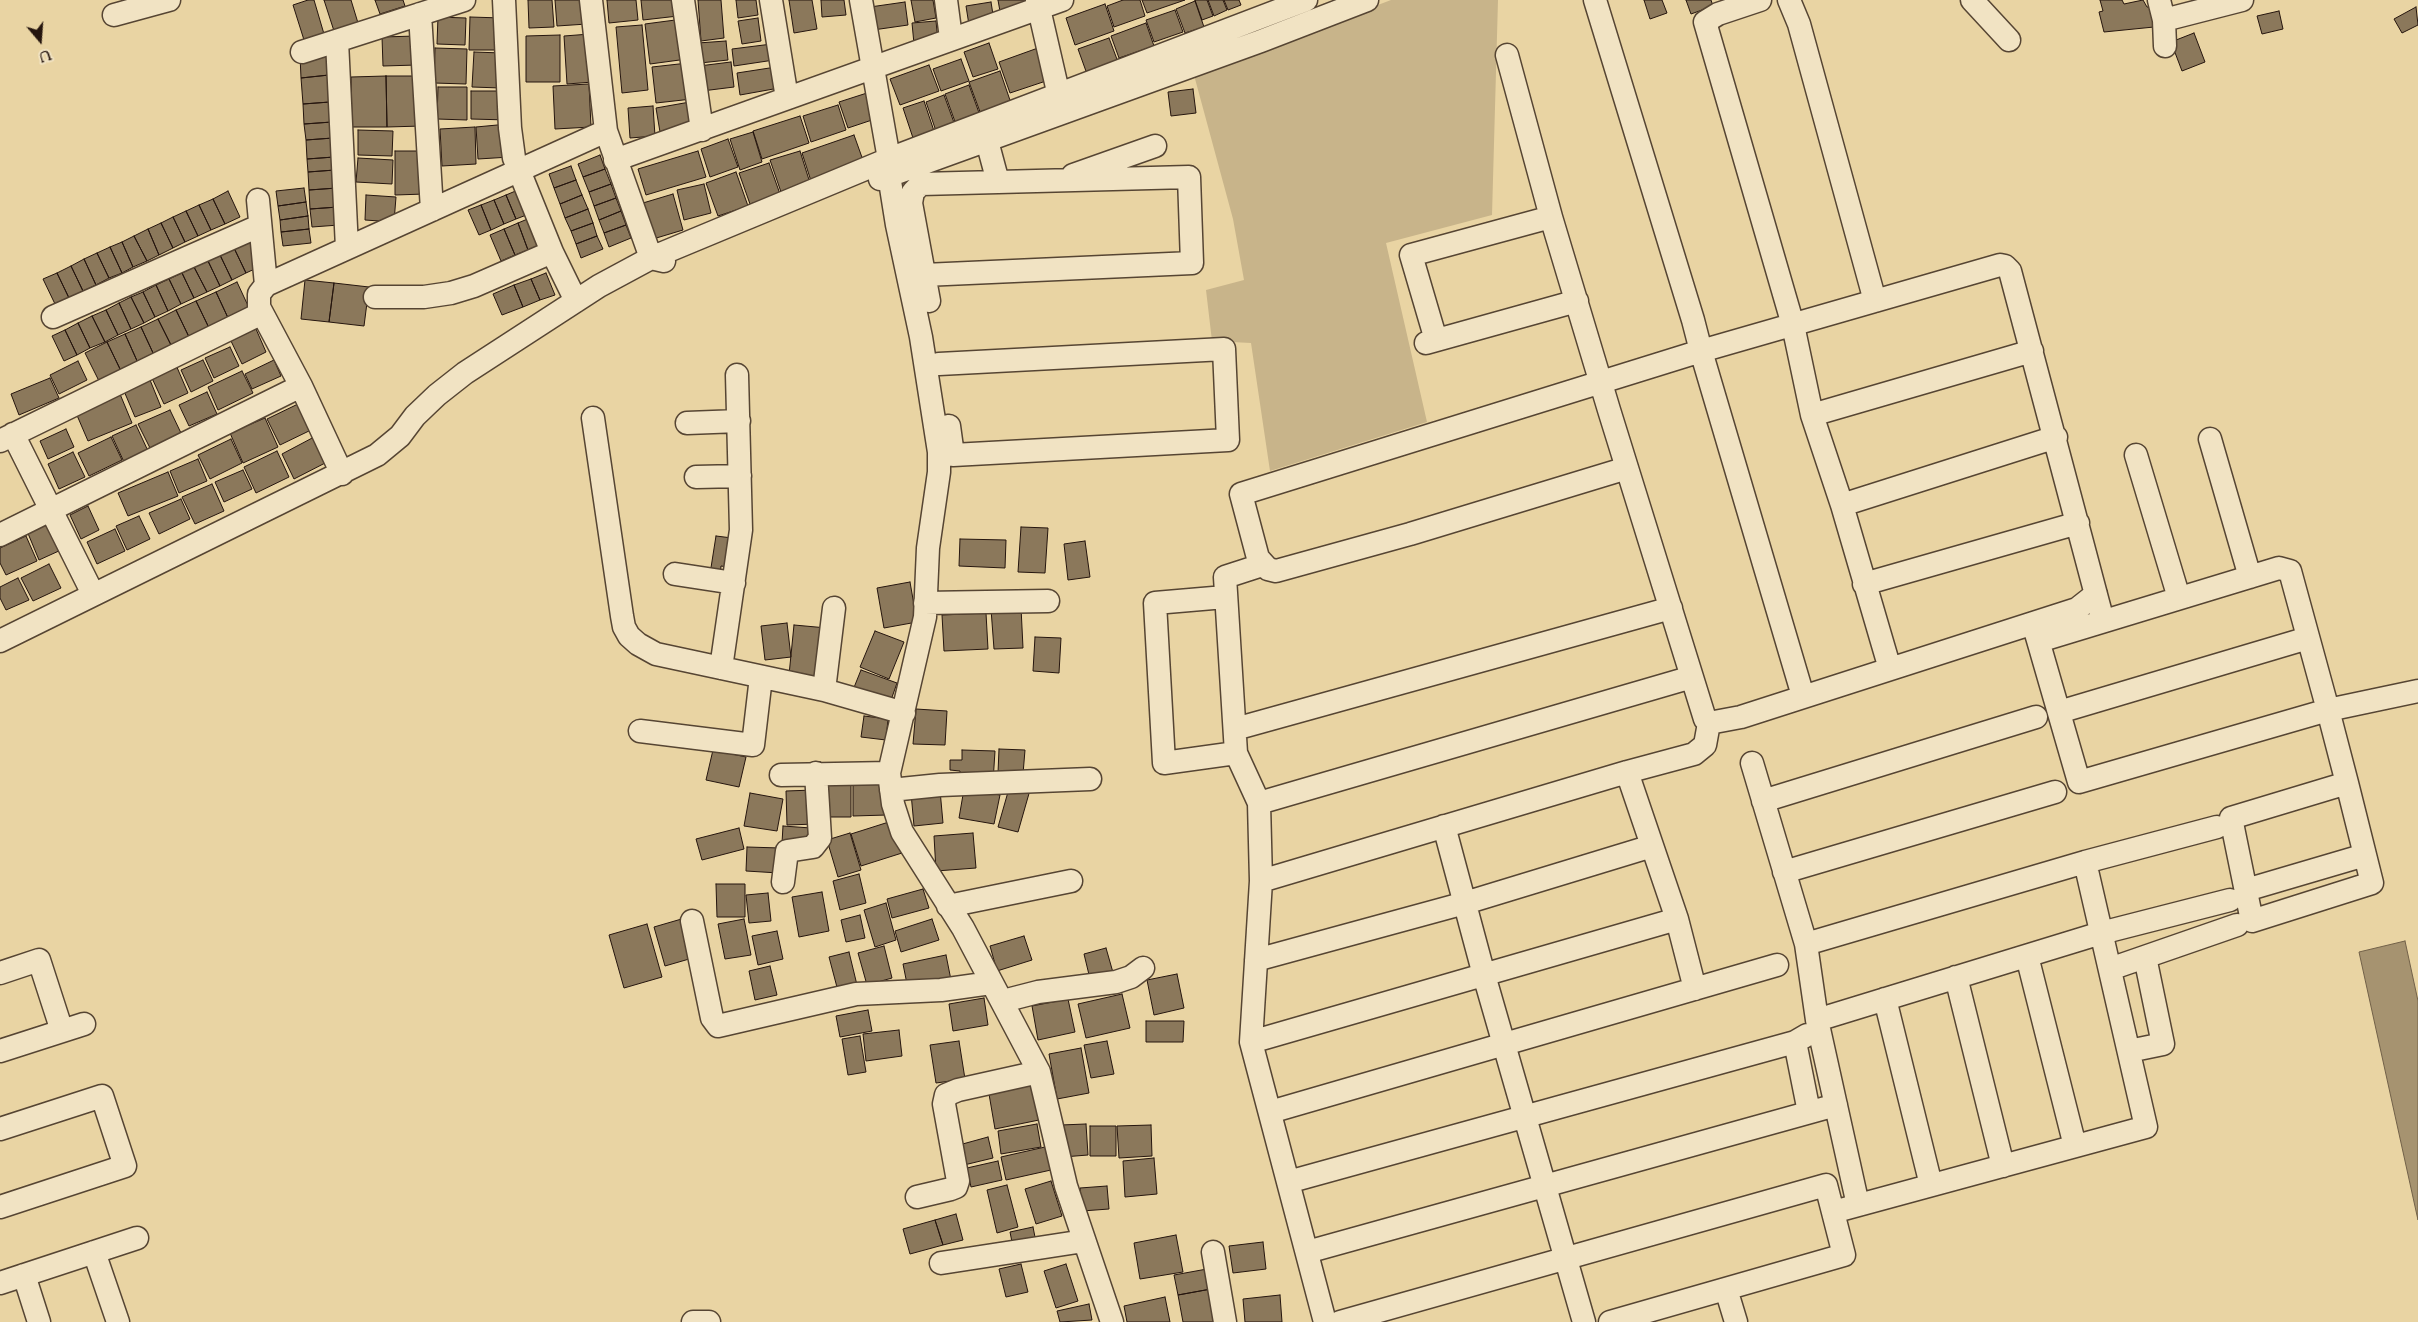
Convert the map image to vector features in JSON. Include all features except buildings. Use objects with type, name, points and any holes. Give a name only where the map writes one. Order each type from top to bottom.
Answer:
[{"type":"street","points":[[114,15],[139,4],[169,0]]},
{"type":"street","points":[[302,52],[464,0]]},
{"type":"street","points":[[504,0],[510,128],[514,158],[521,171],[552,252],[576,301]]},
{"type":"street","points":[[591,0],[606,131],[651,258]]},
{"type":"street","points":[[683,0],[702,130]]},
{"type":"street","points":[[771,0],[787,98]]},
{"type":"street","points":[[861,0],[897,225],[921,337],[940,452],[928,548],[925,603],[920,645],[890,781],[897,818],[902,832],[976,952],[1039,1072],[1066,1186],[1112,1322]]},
{"type":"street","points":[[946,0],[951,38]]},
{"type":"street","points":[[615,160],[872,68],[1038,5],[1062,0]]},
{"type":"street","points":[[889,167],[987,141],[1250,9],[1306,0]]},
{"type":"street","points":[[0,641],[342,474],[377,455],[400,436],[415,416],[437,395],[465,373],[576,301],[651,258],[889,167],[1061,104],[1367,0]]},
{"type":"street","points":[[1595,0],[1693,320],[1700,351],[1803,696]]},
{"type":"street","points":[[1760,0],[1718,14],[1705,22],[1793,325],[1812,415],[1842,505],[1890,669]]},
{"type":"street","points":[[1790,0],[1799,24],[1875,301]]},
{"type":"street","points":[[1972,0],[2009,40]]},
{"type":"street","points":[[2165,46],[2161,10],[2242,0]]},
{"type":"street","points":[[1038,5],[1061,104]]},
{"type":"street","points":[[420,14],[432,210]]},
{"type":"street","points":[[338,41],[348,248]]},
{"type":"street","points":[[1507,55],[1551,218],[1705,719],[1709,723]]},
{"type":"street","points":[[342,474],[301,386],[259,307],[259,294],[266,285],[606,131]]},
{"type":"street","points":[[987,141],[998,182]]},
{"type":"street","points":[[1052,182],[1155,146]]},
{"type":"street","points":[[924,275],[1192,263],[1189,177],[921,184],[913,192],[911,203],[953,455],[1228,440],[1224,350],[939,364]]},
{"type":"street","points":[[258,200],[266,285]]},
{"type":"street","points":[[1551,218],[1411,255],[1431,342],[1577,301]]},
{"type":"street","points":[[54,317],[259,226]]},
{"type":"street","points":[[374,297],[424,297],[451,293],[474,286],[552,252]]},
{"type":"street","points":[[1627,468],[1410,534],[1276,571],[1262,565],[1258,558],[1241,494],[1700,351],[2000,265],[2005,266],[2010,271],[2056,437],[2103,621]]},
{"type":"street","points":[[93,594],[51,510],[6,438],[262,313]]},
{"type":"street","points":[[1812,415],[2032,351]]},
{"type":"street","points":[[722,668],[741,530],[737,375]]},
{"type":"street","points":[[0,535],[301,386]]},
{"type":"street","points":[[593,418],[624,627],[638,644],[648,651],[824,690],[904,713]]},
{"type":"street","points":[[687,423],[739,421]]},
{"type":"street","points":[[1842,505],[2056,437]]},
{"type":"street","points":[[2210,439],[2250,577]]},
{"type":"street","points":[[2136,455],[2179,598]]},
{"type":"street","points":[[696,477],[740,476]]},
{"type":"street","points":[[1864,584],[2078,522]]},
{"type":"street","points":[[1262,565],[1225,577],[1224,597],[1236,753],[1259,803],[1261,881],[1252,1042],[1326,1322]]},
{"type":"street","points":[[1709,723],[1741,717],[1890,669],[2036,632],[2103,621],[2279,568],[2290,570],[2328,710],[2347,783],[2372,883],[2252,921],[2238,895],[2232,818],[2347,783]]},
{"type":"street","points":[[674,574],[734,583]]},
{"type":"street","points":[[2036,632],[2077,609],[2096,594]]},
{"type":"street","points":[[1224,597],[1155,603],[1164,763],[1236,753]]},
{"type":"street","points":[[925,603],[1048,601]]},
{"type":"street","points":[[824,690],[834,608]]},
{"type":"street","points":[[1235,729],[1671,608]]},
{"type":"street","points":[[2036,632],[2079,782],[2328,710],[2418,691]]},
{"type":"street","points":[[2059,712],[2308,638]]},
{"type":"street","points":[[640,731],[753,745],[762,677]]},
{"type":"street","points":[[1259,803],[1692,677]]},
{"type":"street","points":[[1763,801],[2036,717]]},
{"type":"street","points":[[1261,881],[1627,772],[1694,754],[1705,745],[1709,723]]},
{"type":"street","points":[[1752,763],[1806,944],[1818,1024],[1858,1205]]},
{"type":"street","points":[[1627,772],[1677,919],[1694,989]]},
{"type":"street","points":[[783,882],[787,851],[813,847],[820,838],[821,825],[816,773]]},
{"type":"street","points":[[781,775],[816,773],[940,785],[1090,779]]},
{"type":"street","points":[[1784,872],[2055,792]]},
{"type":"street","points":[[1444,826],[1484,975],[1584,1322]]},
{"type":"street","points":[[1806,944],[2084,862],[2217,827]]},
{"type":"street","points":[[1256,960],[1465,903],[1652,846]]},
{"type":"street","points":[[1288,1182],[1794,1042],[1818,1024],[1885,999],[2238,895],[2365,855]]},
{"type":"street","points":[[1833,1212],[2146,1127],[2084,862]]},
{"type":"street","points":[[948,906],[1070,881]]},
{"type":"street","points":[[1252,1042],[1677,919]]},
{"type":"street","points":[[692,921],[712,1018],[718,1026],[856,994],[941,990],[1038,992],[1116,982],[1131,977],[1143,968]]},
{"type":"street","points":[[2110,969],[2237,925]]},
{"type":"street","points":[[2027,956],[2075,1146]]},
{"type":"street","points":[[2129,1051],[2162,1044],[2146,956]]},
{"type":"street","points":[[0,973],[38,960],[62,1031]]},
{"type":"street","points":[[1270,1112],[1778,965]]},
{"type":"street","points":[[1956,977],[2003,1166]]},
{"type":"street","points":[[1885,999],[1931,1185]]},
{"type":"street","points":[[0,1051],[84,1024]]},
{"type":"street","points":[[1794,1042],[1809,1112]]},
{"type":"street","points":[[917,1197],[951,1190],[956,1187],[958,1181],[944,1104],[946,1095],[958,1090],[1039,1072]]},
{"type":"street","points":[[0,1129],[102,1096],[124,1166],[0,1207]]},
{"type":"street","points":[[1307,1252],[1836,1105]]},
{"type":"street","points":[[1340,1322],[1826,1185],[1844,1255],[1610,1322]]},
{"type":"street","points":[[0,1283],[136,1238]]},
{"type":"street","points":[[941,1263],[1084,1241]]},
{"type":"street","points":[[94,1252],[118,1322]]},
{"type":"street","points":[[1213,1252],[1226,1322]]},
{"type":"street","points":[[24,1275],[39,1322]]},
{"type":"street","points":[[1726,1289],[1736,1322]]},
{"type":"street","points":[[693,1322],[709,1322]]},
{"type":"shaded area","points":[[1391,0],[1498,0],[1492,215],[1386,243],[1427,422],[1270,471],[1251,343],[1212,341],[1206,290],[1244,280],[1233,219],[1194,75]]},
{"type":"shaded area","points":[[2405,941],[2418,1001],[2418,1220],[2359,952]]}]
